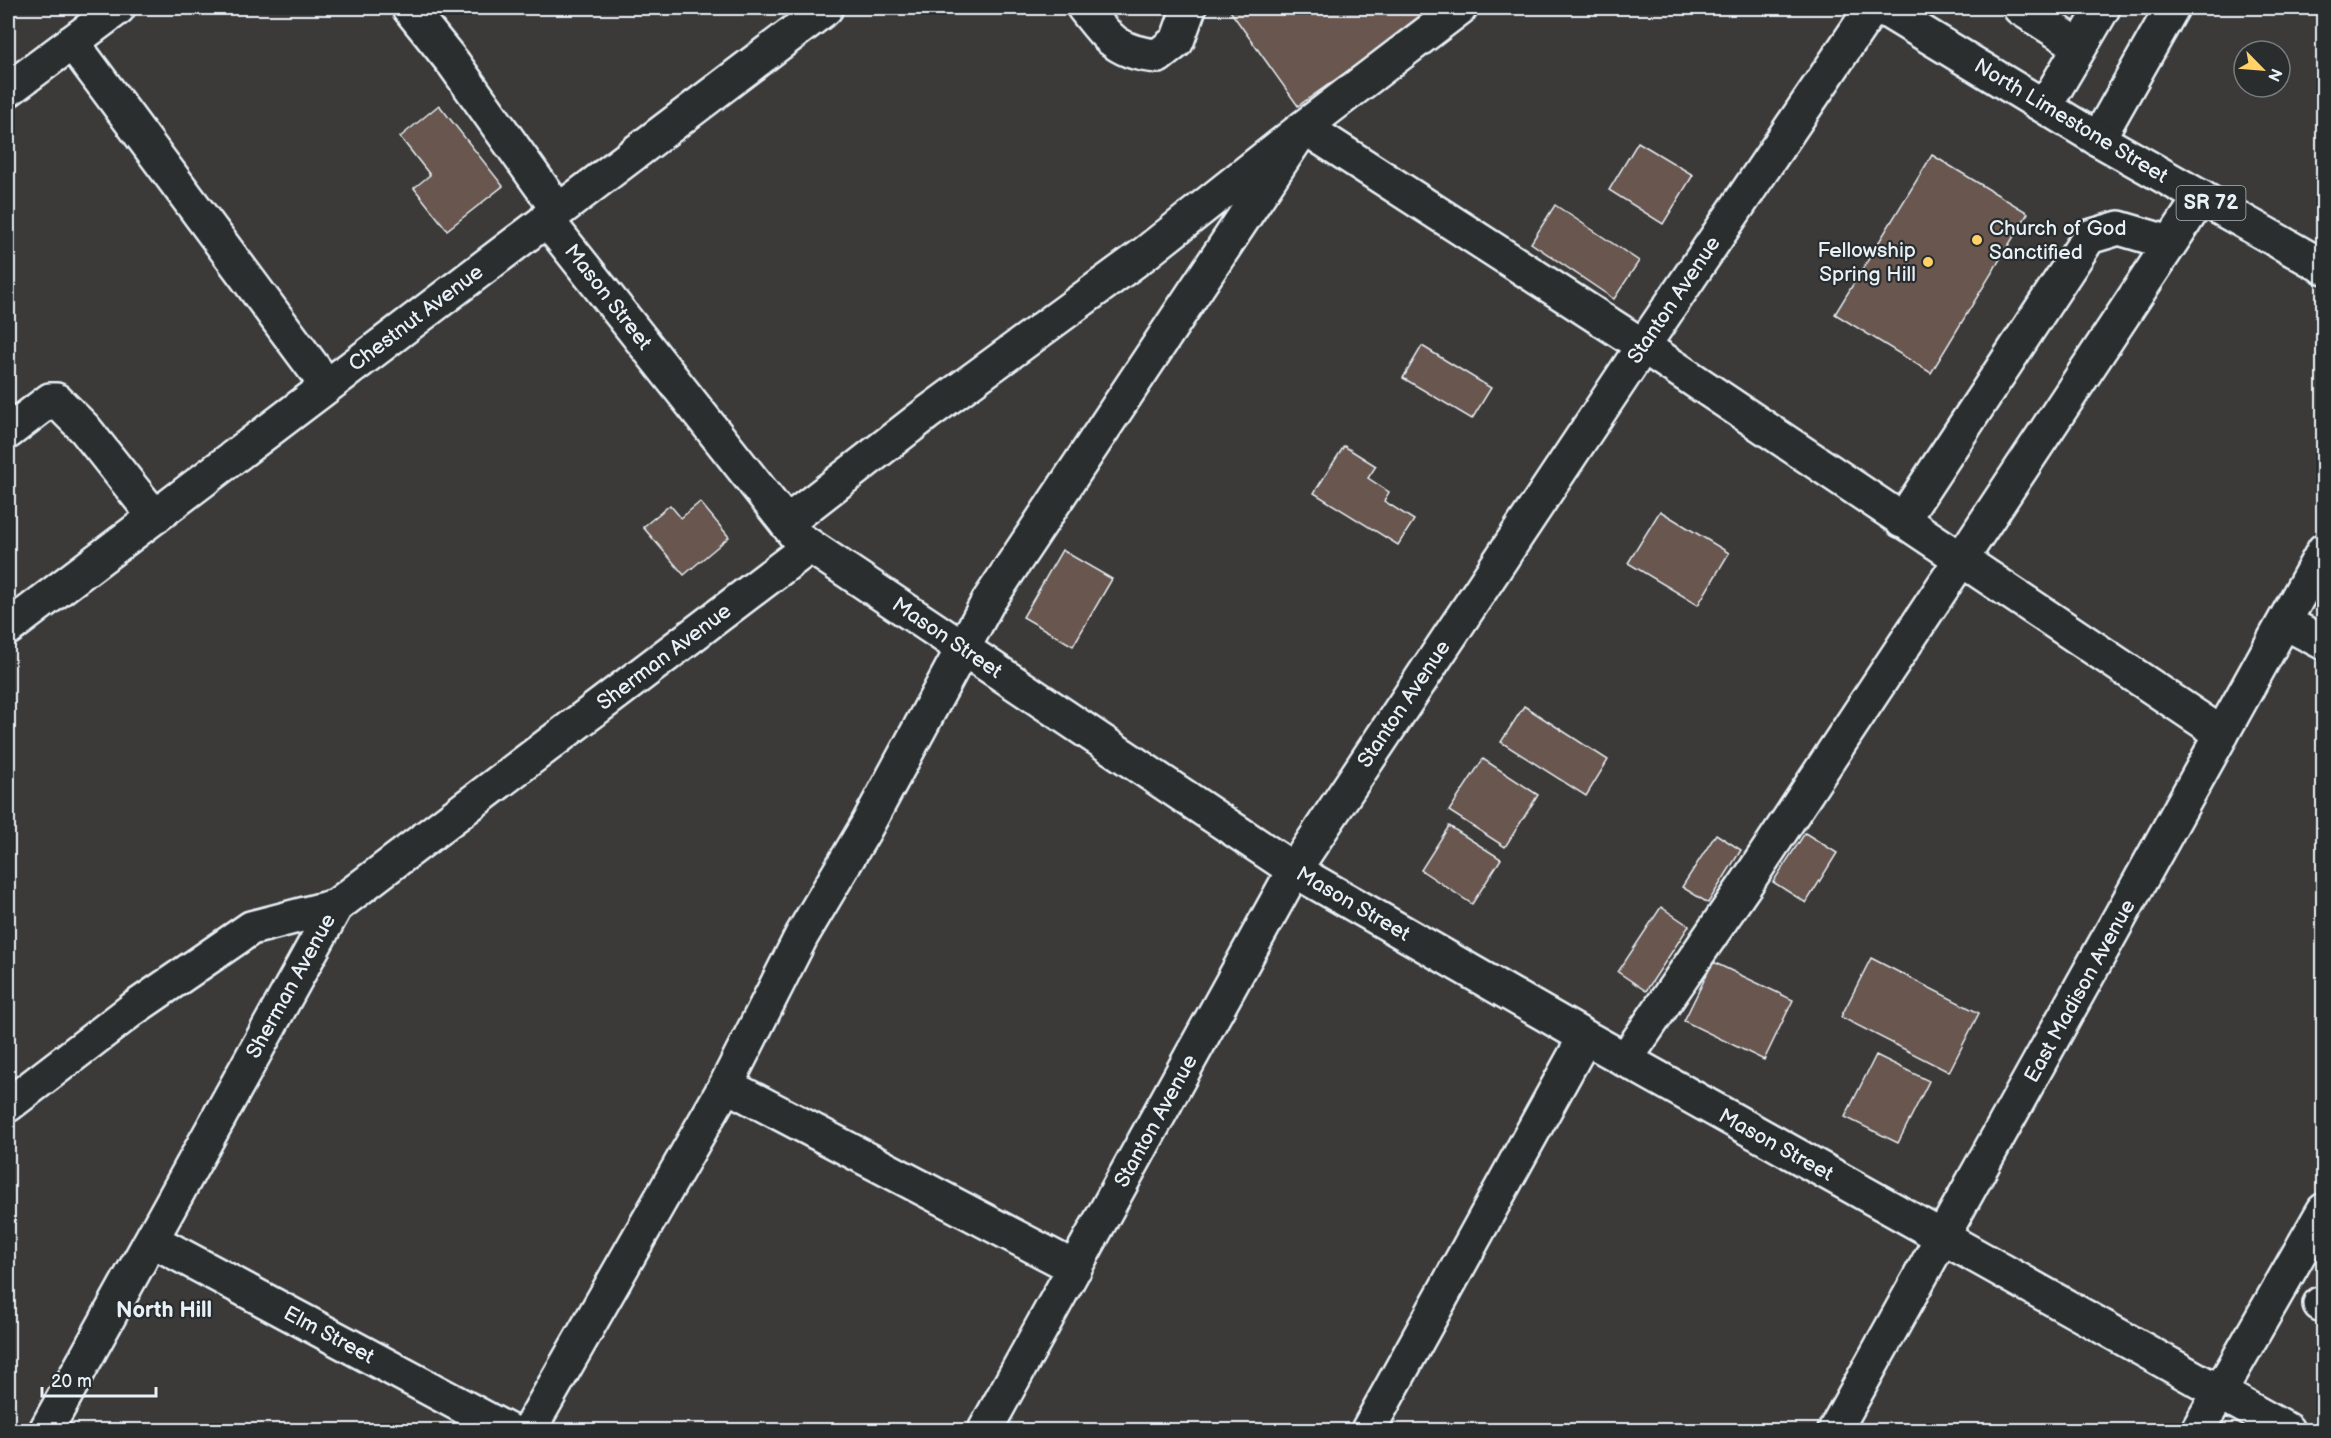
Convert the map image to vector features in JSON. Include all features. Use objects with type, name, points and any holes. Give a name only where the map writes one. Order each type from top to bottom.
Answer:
[{"type":"street","points":[[8,90],[118,8]]},
{"type":"street","name":"Mason Street","points":[[409,8],[454,64],[552,215],[798,538],[1294,870],[1625,1060],[2287,1431]]},
{"type":"street","points":[[1084,8],[1110,40],[1138,55],[1158,56],[1178,40],[1189,8]]},
{"type":"street","points":[[786,523],[926,414],[1143,255],[1304,127],[1460,8]]},
{"type":"street","name":"Stanton Avenue","points":[[985,1431],[1294,870],[1642,346],[1872,8]]},
{"type":"street","name":"North Limestone Street","points":[[1882,8],[1916,16],[2045,106],[2098,139],[2324,267]]},
{"type":"street","points":[[2020,8],[2080,46]]},
{"type":"street","points":[[2045,106],[2103,8]]},
{"type":"street","points":[[2098,139],[2172,8]]},
{"type":"street","name":"Chestnut Avenue","points":[[8,628],[552,215],[817,10]]},
{"type":"street","points":[[72,42],[327,386]]},
{"type":"street","points":[[1304,127],[1642,346],[2222,734]]},
{"type":"street","points":[[529,1431],[726,1084],[802,935],[865,829],[988,602],[1304,127]]},
{"type":"street","points":[[1625,1060],[1741,890],[2201,197]]},
{"type":"street","points":[[1902,521],[2089,237],[2119,228],[2170,243]]},
{"type":"street","points":[[8,432],[50,400],[56,400],[85,429],[155,516]]},
{"type":"street","name":"Sherman Avenue","points":[[46,1431],[336,906],[810,546]]},
{"type":"street","name":"East Madison Avenue","points":[[1835,1431],[2324,550]]},
{"type":"street","points":[[2284,622],[2324,643]]},
{"type":"street","points":[[8,1105],[133,1010],[251,928],[336,906]]},
{"type":"street","points":[[1368,1431],[1585,1037]]},
{"type":"street","points":[[726,1084],[1075,1268]]},
{"type":"street","points":[[2198,1431],[2324,1210]]},
{"type":"street","name":"Elm Street","points":[[152,1240],[507,1431]]},
{"type":"building","points":[[1228,8],[1436,8],[1298,106]]},
{"type":"building","points":[[439,105],[503,186],[447,230],[414,188],[430,175],[400,137]]},
{"type":"building","points":[[1638,142],[1693,175],[1663,224],[1609,190]]},
{"type":"building","points":[[1932,155],[2028,213],[1931,373],[1835,314]]},
{"type":"building","points":[[1555,205],[1639,261],[1614,299],[1531,243]]},
{"type":"building","points":[[1422,346],[1491,388],[1472,419],[1403,378]]},
{"type":"building","points":[[1344,446],[1376,466],[1368,478],[1389,492],[1384,501],[1414,520],[1398,545],[1314,493]]},
{"type":"building","points":[[700,502],[729,537],[684,575],[643,527],[670,505],[681,518]]},
{"type":"building","points":[[1660,511],[1729,553],[1698,605],[1628,563]]},
{"type":"building","points":[[1062,550],[1112,579],[1073,646],[1023,617]]},
{"type":"building","points":[[1524,706],[1608,760],[1586,796],[1501,742]]},
{"type":"building","points":[[1483,759],[1538,795],[1505,847],[1449,811]]},
{"type":"building","points":[[1449,826],[1501,859],[1472,904],[1421,870]]},
{"type":"building","points":[[1805,833],[1837,853],[1806,903],[1773,882]]},
{"type":"building","points":[[1716,834],[1741,850],[1708,903],[1682,887]]},
{"type":"building","points":[[1661,907],[1689,926],[1646,991],[1618,972]]},
{"type":"building","points":[[1871,958],[1979,1013],[1949,1072],[1841,1017]]},
{"type":"building","points":[[1713,962],[1793,1000],[1764,1060],[1684,1021]]},
{"type":"building","points":[[1876,1055],[1929,1081],[1898,1143],[1845,1117]]},
{"type":"place","name":"Church of God Sanctified","points":[[1977,240]]},
{"type":"place","name":"Fellowship Spring Hill","points":[[1928,262]]},
{"type":"district","name":"North Hill","points":[[164,1310]]}]
